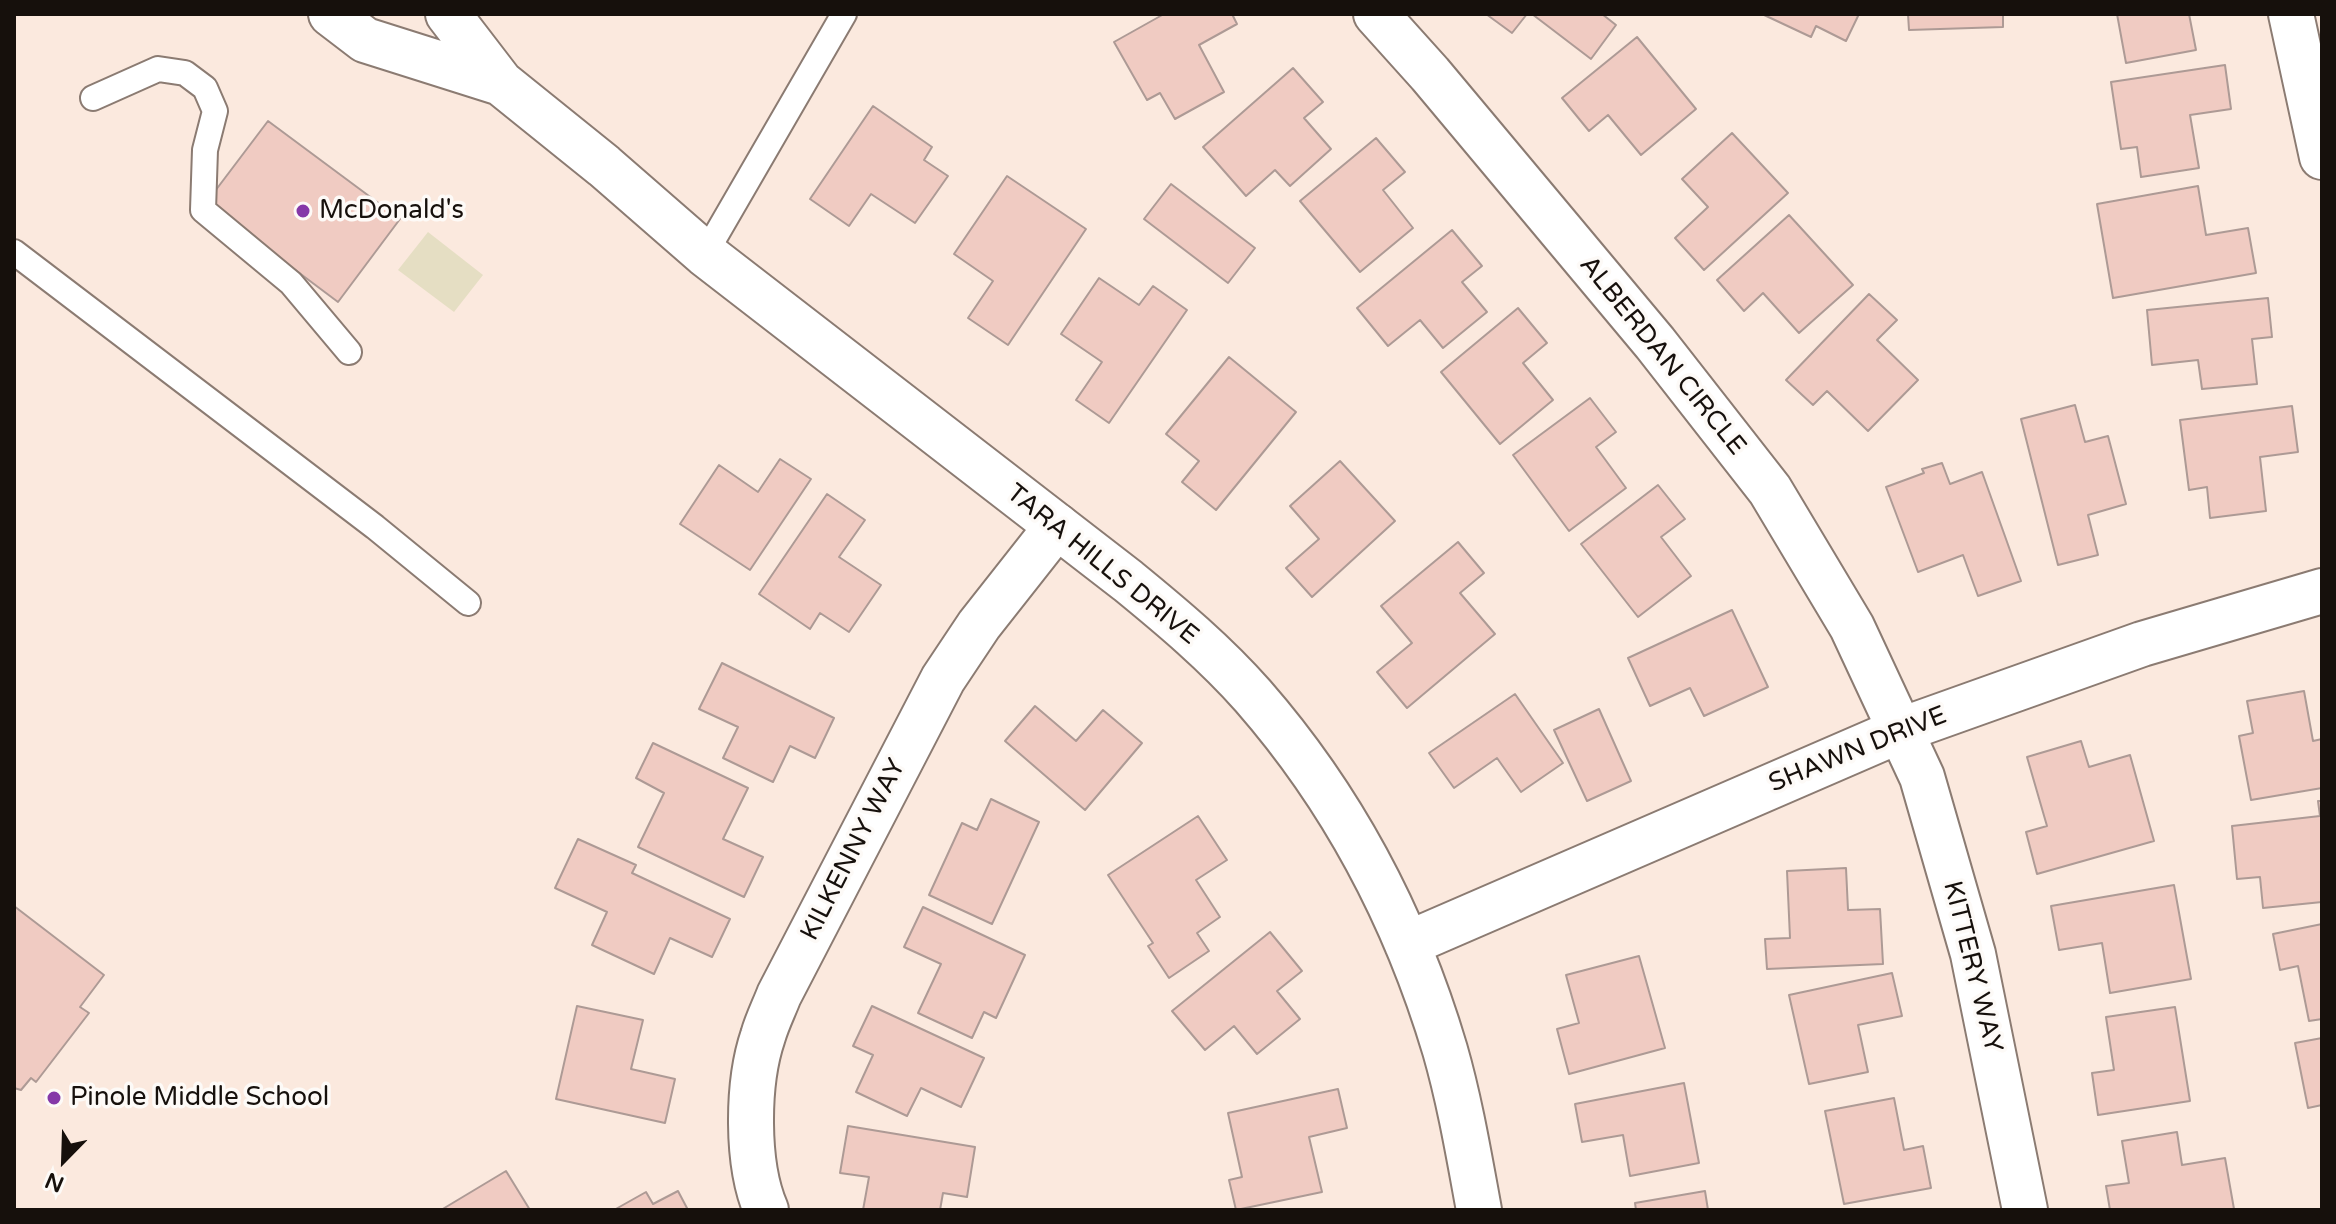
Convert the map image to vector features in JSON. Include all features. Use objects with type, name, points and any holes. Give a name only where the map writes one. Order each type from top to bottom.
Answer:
[{"type":"street","name":"TARA HILLS DRIVE","points":[[331,14],[365,40],[501,83]]},
{"type":"street","name":"TARA HILLS DRIVE","points":[[448,14],[501,83],[604,166],[705,254],[1128,581],[1196,638],[1278,726],[1337,806],[1368,858],[1407,944],[1445,1050],[1479,1210]]},
{"type":"street","name":"ALBERDAN CIRCLE","points":[[1376,14],[1655,343],[1770,490],[1852,627],[1901,730]]},
{"type":"street","points":[[2291,14],[2322,157]]},
{"type":"street","name":"KILKENNY WAY","points":[[766,1210],[756,1169],[752,1104],[762,1037],[779,995],[943,679],[979,625],[1057,526]]},
{"type":"street","name":"SHAWN DRIVE","points":[[1407,944],[1901,730],[2142,644],[2322,591]]},
{"type":"street","name":"KITTERY WAY","points":[[1901,730],[1922,777],[1973,954],[2025,1210]]},
{"type":"lane","points":[[705,254],[844,14]]},
{"type":"lane","points":[[93,98],[158,69],[185,73],[205,88],[215,111],[205,150],[203,210],[291,283],[349,352]]},
{"type":"lane","points":[[14,252],[375,527],[468,603]]},
{"type":"shaded area","points":[[428,232],[483,275],[454,312],[398,270]]},
{"type":"building","points":[[1164,14],[1232,14],[1237,24],[1199,45],[1224,92],[1175,119],[1160,93],[1147,100],[1114,42]]},
{"type":"building","points":[[1486,14],[1527,14],[1512,33]]},
{"type":"building","points":[[1532,14],[1602,14],[1616,25],[1591,59]]},
{"type":"building","points":[[1762,14],[1859,14],[1846,41],[1816,26],[1811,37]]},
{"type":"building","points":[[1908,14],[2003,14],[2003,27],[1909,30]]},
{"type":"building","points":[[2117,14],[2189,14],[2196,50],[2126,63]]},
{"type":"building","points":[[1637,37],[1696,109],[1641,155],[1608,115],[1589,131],[1562,98]]},
{"type":"building","points":[[2225,65],[2231,109],[2190,115],[2199,168],[2141,177],[2137,147],[2121,149],[2111,82]]},
{"type":"building","points":[[1293,68],[1323,102],[1304,118],[1331,149],[1290,186],[1275,170],[1246,196],[1203,147]]},
{"type":"building","points":[[873,106],[932,147],[924,160],[948,176],[915,223],[871,194],[849,226],[810,199]]},
{"type":"building","name":"McDonald's","points":[[268,121],[400,219],[338,302],[206,203]]},
{"type":"building","points":[[1732,133],[1788,193],[1704,270],[1675,238],[1708,207],[1682,179]]},
{"type":"building","points":[[1376,138],[1405,172],[1383,190],[1413,228],[1360,272],[1300,201]]},
{"type":"building","points":[[1007,176],[1086,229],[1008,345],[968,318],[993,281],[954,254]]},
{"type":"building","points":[[1171,184],[1255,248],[1228,283],[1144,219]]},
{"type":"building","points":[[2198,186],[2206,235],[2248,228],[2256,273],[2113,298],[2097,204]]},
{"type":"building","points":[[1789,215],[1853,285],[1799,333],[1763,293],[1744,311],[1717,280]]},
{"type":"building","points":[[1452,230],[1482,266],[1462,282],[1487,312],[1443,348],[1420,320],[1388,346],[1357,308]]},
{"type":"building","points":[[1099,278],[1139,305],[1153,286],[1187,310],[1109,423],[1076,400],[1102,362],[1061,334]]},
{"type":"building","points":[[1869,294],[1897,320],[1877,340],[1918,380],[1868,431],[1827,391],[1813,405],[1786,380]]},
{"type":"building","points":[[2268,298],[2272,337],[2252,339],[2257,384],[2202,389],[2198,360],[2152,365],[2147,310]]},
{"type":"building","points":[[1518,308],[1547,343],[1523,363],[1553,400],[1500,444],[1441,372]]},
{"type":"building","points":[[1229,357],[1296,412],[1216,510],[1182,482],[1199,461],[1166,434]]},
{"type":"building","points":[[1590,398],[1616,432],[1596,447],[1626,488],[1569,531],[1513,455]]},
{"type":"building","points":[[2075,405],[2085,442],[2108,436],[2126,504],[2088,515],[2098,555],[2058,565],[2021,419]]},
{"type":"building","points":[[2292,406],[2298,452],[2260,457],[2266,511],[2210,518],[2207,487],[2189,490],[2180,420]]},
{"type":"building","points":[[780,459],[811,479],[750,570],[680,524],[719,465],[758,492]]},
{"type":"building","points":[[1340,461],[1395,521],[1312,597],[1286,568],[1319,539],[1290,506]]},
{"type":"building","points":[[1942,463],[1950,484],[1982,472],[2021,581],[1978,596],[1963,555],[1918,572],[1886,487]]},
{"type":"building","points":[[1658,485],[1685,519],[1661,537],[1691,576],[1638,617],[1581,544]]},
{"type":"building","points":[[827,494],[865,520],[839,557],[881,585],[849,632],[820,613],[810,629],[759,594]]},
{"type":"building","points":[[1458,542],[1484,573],[1460,593],[1495,634],[1407,708],[1377,672],[1412,643],[1381,606]]},
{"type":"building","points":[[1732,610],[1768,687],[1704,716],[1690,688],[1650,706],[1628,658]]},
{"type":"building","points":[[722,663],[834,718],[815,758],[790,746],[773,782],[723,758],[738,727],[699,709]]},
{"type":"building","points":[[2304,691],[2313,741],[2322,739],[2322,788],[2251,800],[2239,736],[2253,733],[2247,701]]},
{"type":"building","points":[[1515,694],[1563,763],[1521,792],[1497,758],[1454,788],[1429,753]]},
{"type":"building","points":[[1035,706],[1076,741],[1103,710],[1142,743],[1085,810],[1005,741]]},
{"type":"building","points":[[1599,709],[1631,781],[1587,801],[1554,730]]},
{"type":"building","points":[[2081,741],[2089,767],[2130,755],[2154,841],[2037,874],[2026,832],[2047,826],[2027,757]]},
{"type":"building","points":[[653,743],[748,788],[723,839],[763,857],[744,897],[638,847],[664,793],[636,778]]},
{"type":"building","points":[[991,799],[1039,822],[992,924],[929,895],[962,823],[977,830]]},
{"type":"building","points":[[2318,801],[2322,801],[2322,902],[2263,908],[2260,877],[2237,879],[2232,826],[2320,816]]},
{"type":"building","points":[[1198,816],[1227,860],[1196,880],[1220,917],[1197,933],[1209,951],[1169,978],[1148,946],[1153,943],[1108,875]]},
{"type":"building","points":[[578,839],[636,865],[632,873],[730,919],[712,957],[670,938],[654,974],[592,945],[607,912],[555,888]]},
{"type":"building","points":[[1846,868],[1848,910],[1880,909],[1883,964],[1767,969],[1765,939],[1790,938],[1787,871]]},
{"type":"building","points":[[2174,885],[2191,979],[2110,993],[2102,943],[2059,950],[2051,906]]},
{"type":"building","points":[[14,906],[104,975],[80,1007],[89,1013],[36,1082],[31,1078],[21,1090],[14,1088]]},
{"type":"building","points":[[923,907],[1025,955],[996,1018],[984,1012],[972,1038],[918,1013],[941,964],[904,947]]},
{"type":"building","points":[[2322,924],[2322,1019],[2309,1021],[2298,966],[2280,970],[2273,934]]},
{"type":"building","points":[[1270,932],[1302,971],[1277,991],[1300,1019],[1257,1054],[1234,1026],[1205,1050],[1172,1011]]},
{"type":"building","points":[[1639,956],[1665,1048],[1569,1074],[1557,1029],[1579,1023],[1566,975]]},
{"type":"building","points":[[1892,973],[1902,1016],[1858,1025],[1868,1072],[1809,1084],[1789,995]]},
{"type":"building","points":[[577,1006],[643,1020],[631,1069],[675,1079],[665,1123],[556,1099]]},
{"type":"building","points":[[872,1006],[984,1058],[961,1107],[921,1088],[907,1116],[856,1092],[873,1055],[853,1046]]},
{"type":"building","points":[[2175,1007],[2190,1101],[2098,1115],[2092,1073],[2114,1070],[2106,1017]]},
{"type":"building","points":[[2322,1038],[2322,1105],[2308,1108],[2295,1043]]},
{"type":"building","points":[[1684,1083],[1699,1163],[1630,1176],[1623,1135],[1582,1142],[1575,1104]]},
{"type":"building","points":[[1338,1089],[1347,1128],[1309,1137],[1322,1192],[1236,1210],[1229,1180],[1242,1177],[1228,1113]]},
{"type":"building","points":[[1894,1098],[1904,1150],[1923,1146],[1931,1188],[1844,1204],[1825,1111]]},
{"type":"building","points":[[848,1126],[975,1147],[967,1197],[943,1193],[940,1210],[863,1210],[869,1177],[840,1173]]},
{"type":"building","points":[[2177,1132],[2182,1165],[2225,1158],[2234,1209],[2110,1210],[2106,1186],[2129,1183],[2122,1141]]},
{"type":"building","points":[[506,1171],[530,1210],[441,1210]]},
{"type":"building","points":[[678,1191],[688,1210],[614,1210],[646,1192],[653,1204]]},
{"type":"building","points":[[1705,1191],[1708,1210],[1636,1210],[1635,1203]]},
{"type":"place","name":"McDonald's","points":[[303,211]]},
{"type":"place","name":"Pinole Middle School","points":[[54,1098]]}]
